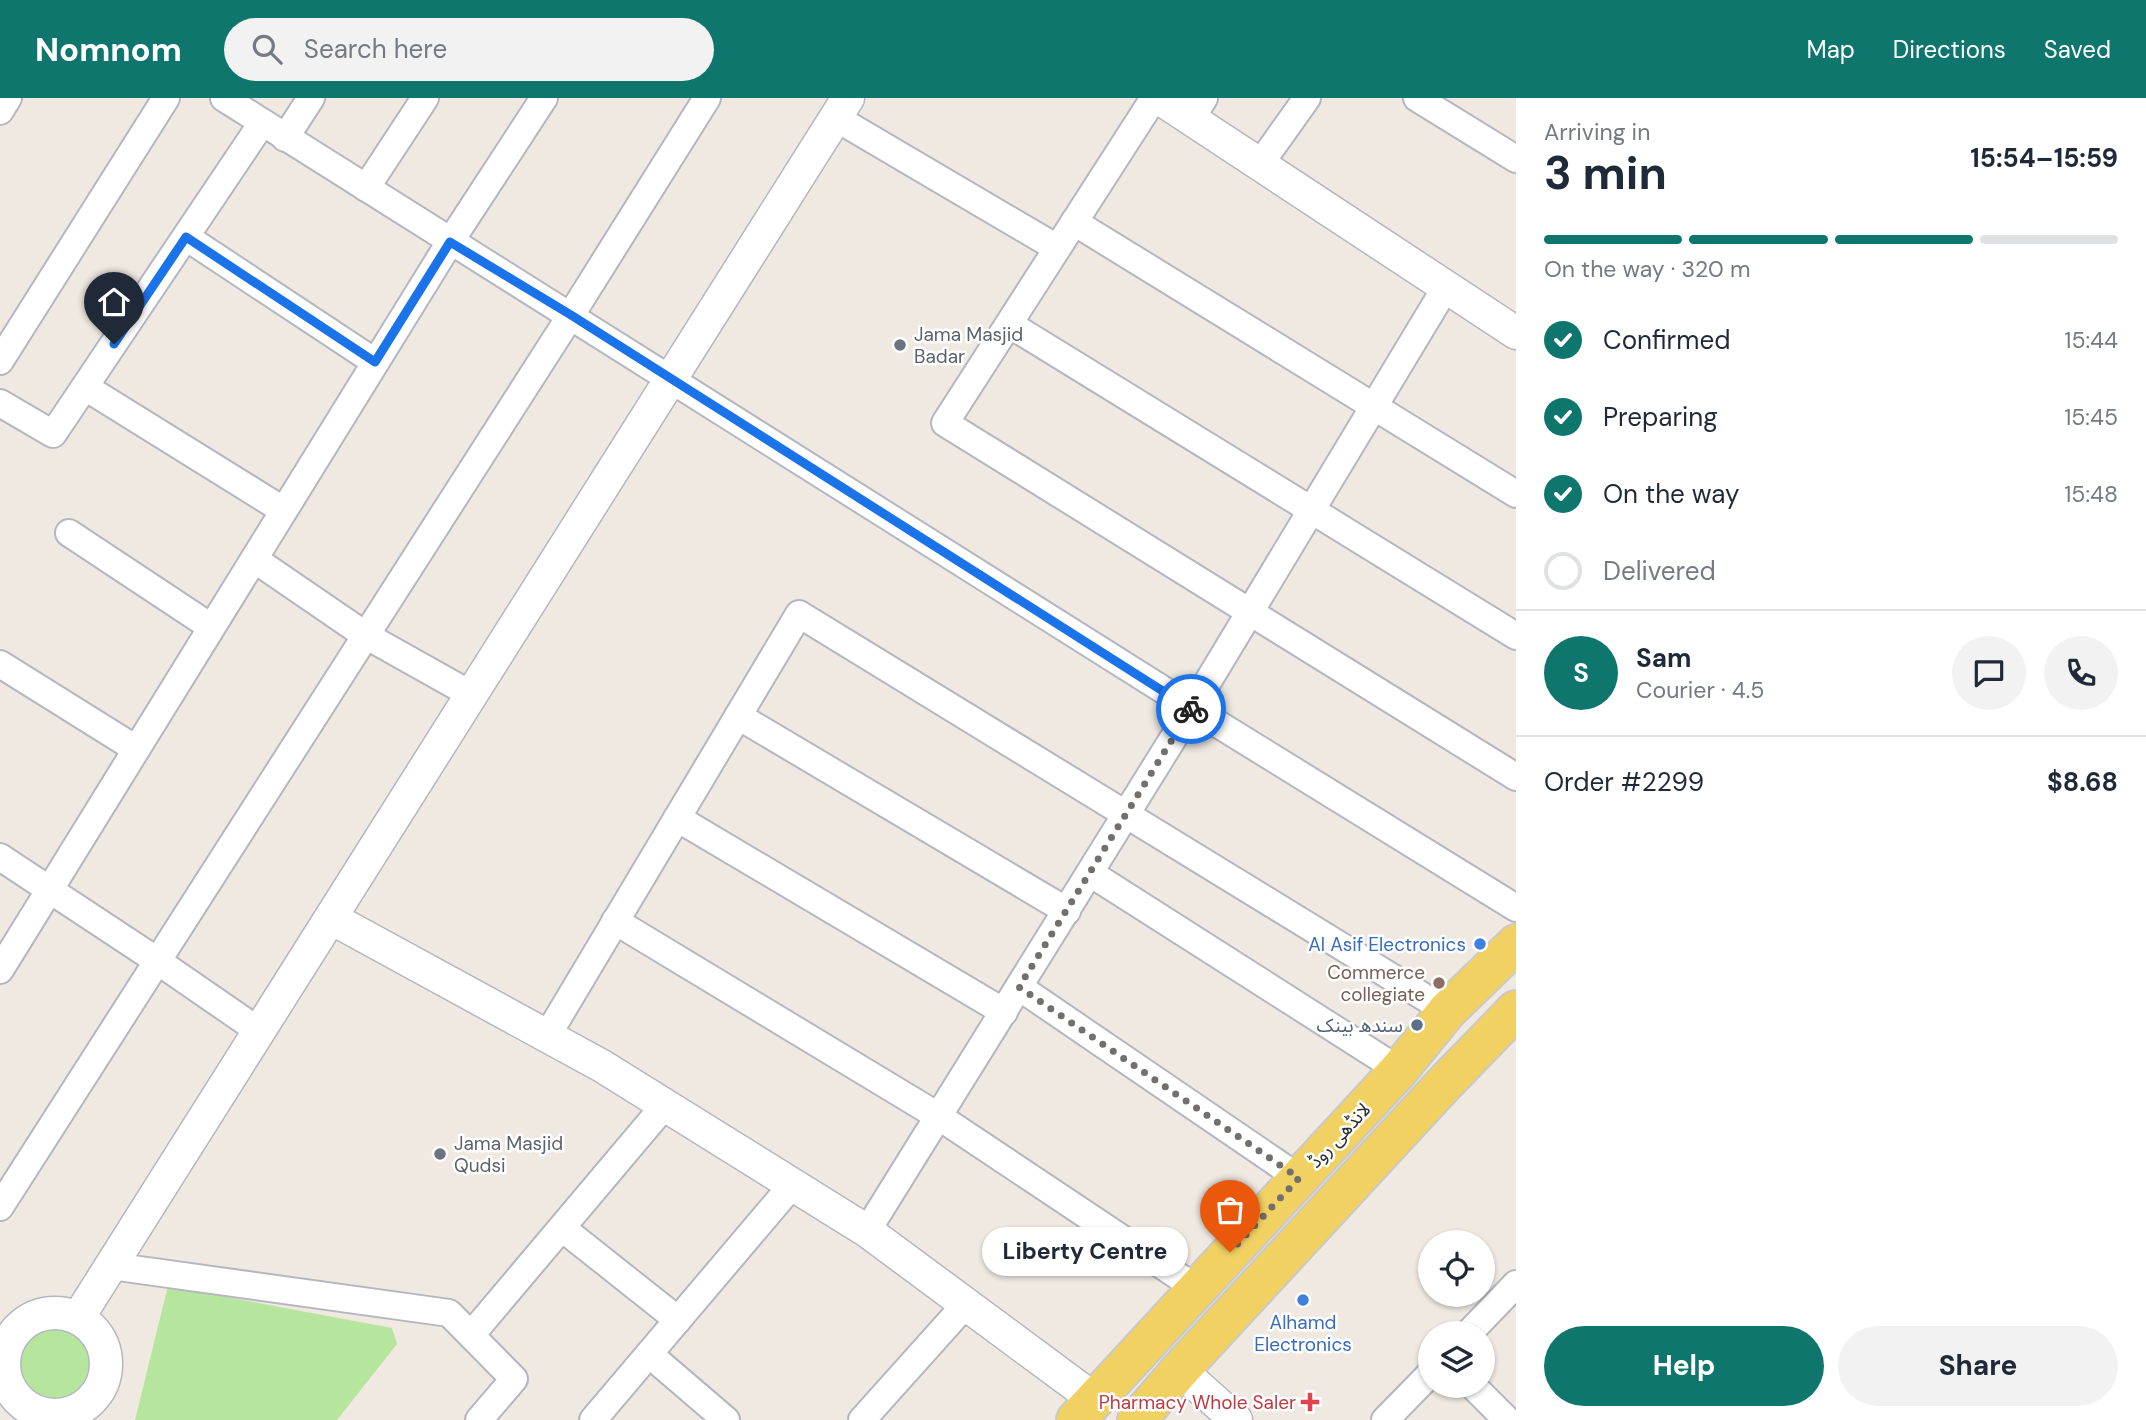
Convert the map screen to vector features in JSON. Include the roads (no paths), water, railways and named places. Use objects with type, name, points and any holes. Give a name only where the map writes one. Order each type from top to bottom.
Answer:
[{"type":"main road","name":"لانڈھی روڈ","points":[[1085,1409],[1399,1069],[1447,1011],[1516,944]]},
{"type":"main road","points":[[1137,1420],[1444,1084],[1516,1010]]},
{"type":"street","points":[[0,111],[8,98]]},
{"type":"street","points":[[0,361],[166,98]]},
{"type":"street","points":[[224,98],[1192,708],[1516,908]]},
{"type":"street","points":[[285,138],[310,98]]},
{"type":"street","points":[[366,188],[425,98]]},
{"type":"street","points":[[0,970],[375,362],[544,98]]},
{"type":"street","points":[[0,1207],[707,98]]},
{"type":"street","points":[[1154,98],[945,424],[1516,777]]},
{"type":"street","points":[[1159,98],[1198,108],[1260,164],[1516,333]]},
{"type":"street","points":[[1260,164],[1307,98]]},
{"type":"street","points":[[1417,98],[1516,159]]},
{"type":"street","points":[[78,1318],[842,108],[1057,248]]},
{"type":"street","points":[[0,402],[53,434],[262,123]]},
{"type":"street","points":[[1074,222],[1516,494]]},
{"type":"street","points":[[186,237],[375,362]]},
{"type":"street","points":[[867,1231],[1192,708],[1446,287]]},
{"type":"street","points":[[1009,324],[1516,636]]},
{"type":"street","points":[[85,387],[283,510]]},
{"type":"street","points":[[69,533],[211,627]]},
{"type":"street","points":[[254,559],[365,635],[472,695]]},
{"type":"street","points":[[547,1036],[799,614],[1447,1011]]},
{"type":"street","points":[[0,664],[136,749]]},
{"type":"street","points":[[738,716],[1066,911]]},
{"type":"street","points":[[677,818],[1004,1012]]},
{"type":"street","points":[[0,857],[259,1031]]},
{"type":"street","points":[[1090,873],[1399,1069]]},
{"type":"street","points":[[331,918],[602,1066],[867,1231],[966,1304],[1085,1409]]},
{"type":"street","points":[[615,921],[938,1116],[1196,1289]]},
{"type":"street","points":[[1019,987],[1299,1178]]},
{"type":"street","points":[[471,1335],[665,1105]]},
{"type":"street","points":[[593,1420],[793,1184]]},
{"type":"street","points":[[562,1228],[678,1320]]},
{"type":"street","points":[[111,1266],[449,1313],[514,1379],[479,1420]]},
{"type":"street","points":[[1480,1321],[1516,1284]]},
{"type":"street","points":[[862,1420],[966,1304]]},
{"type":"street","points":[[61,1312],[78,1318],[100,1338],[106,1355],[106,1372],[94,1396],[74,1416],[21,1413],[5,1378],[3,1365],[7,1327],[43,1313],[61,1312]]},
{"type":"street","points":[[649,1354],[726,1420]]},
{"type":"street","points":[[1180,1370],[1236,1420]]},
{"type":"street","points":[[1385,1420],[1418,1386]]},
{"type":"street","points":[[1486,1398],[1507,1420]]},
{"type":"place","name":"Jama Masjid Badar","points":[[900,345]]},
{"type":"place","name":"Al Asif Electronics","points":[[1480,944]]},
{"type":"place","name":"Commerce collegiate","points":[[1439,983]]},
{"type":"place","name":"سندھ بینک","points":[[1417,1025]]},
{"type":"place","name":"Jama Masjid Qudsi","points":[[440,1154]]},
{"type":"place","name":"Liberty Centre","points":[[1230,1252]]},
{"type":"place","name":"Alhamd Electronics","points":[[1303,1300]]},
{"type":"place","name":"Pharmacy Whole Saler","points":[[1310,1402]]}]
